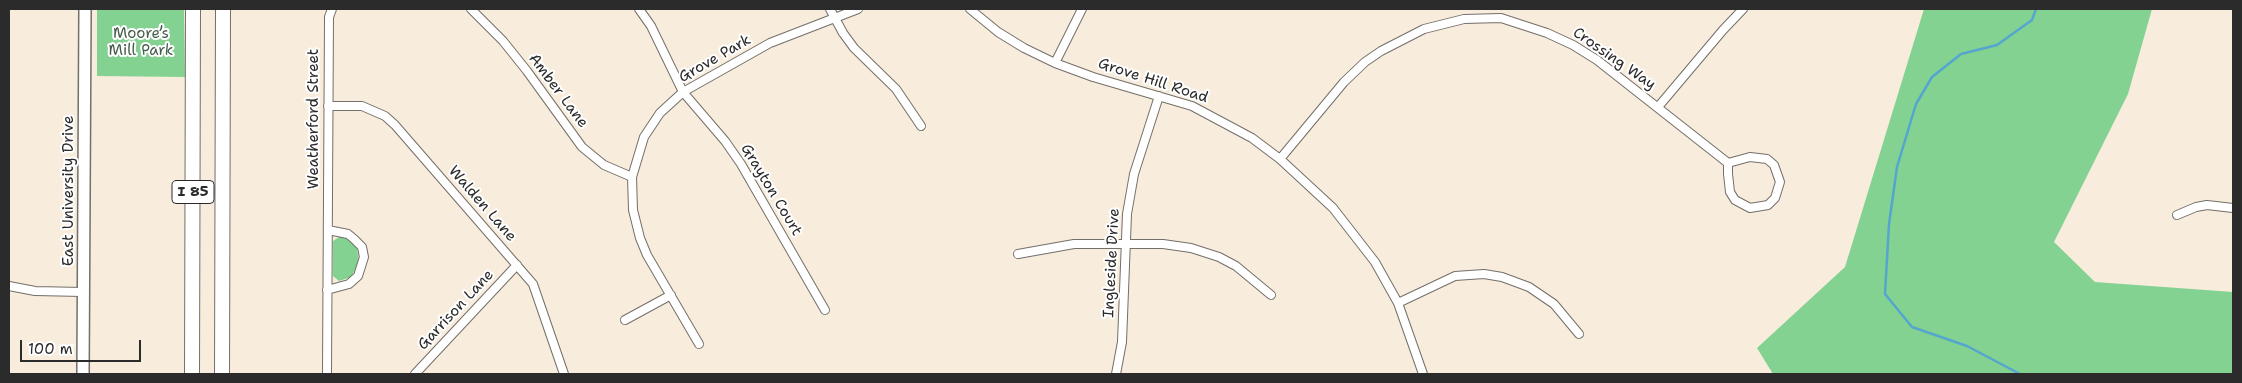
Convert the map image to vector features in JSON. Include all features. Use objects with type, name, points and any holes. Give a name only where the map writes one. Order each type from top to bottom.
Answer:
[{"type":"highway","name":"I 85","points":[[192,374],[193,9]]},
{"type":"highway","name":"I 85","points":[[222,374],[223,9]]},
{"type":"main road","name":"East University Drive","points":[[83,374],[85,9]]},
{"type":"street","name":"Weatherford Street","points":[[327,374],[329,17],[332,9]]},
{"type":"street","name":"Amber Lane","points":[[471,9],[527,70],[582,147],[604,165],[632,178]]},
{"type":"street","name":"Grayton Court","points":[[639,9],[651,26],[683,92],[725,141],[741,164],[825,310]]},
{"type":"street","points":[[830,9],[854,48],[896,89],[921,126]]},
{"type":"street","name":"Grove Park","points":[[699,344],[647,255],[640,238],[633,210],[632,178],[644,137],[660,113],[683,92],[770,43],[858,9]]},
{"type":"street","name":"Grove Hill Road","points":[[970,9],[998,32],[1024,48],[1055,63],[1192,106],[1218,118],[1252,138],[1280,160],[1320,195],[1351,230],[1374,262],[1398,303],[1423,374]]},
{"type":"street","points":[[1055,63],[1082,9]]},
{"type":"street","points":[[1501,18],[1503,9]]},
{"type":"street","points":[[1658,107],[1743,9]]},
{"type":"street","name":"Crossing Way","points":[[1280,160],[1344,82],[1365,62],[1381,51],[1424,28],[1464,19],[1501,18],[1547,32],[1597,60],[1728,163]]},
{"type":"street","name":"Ingleside Drive","points":[[1116,374],[1122,342],[1127,214],[1134,174],[1159,96]]},
{"type":"street","name":"Walden Lane","points":[[328,106],[362,106],[385,116],[395,125],[533,284],[564,374]]},
{"type":"street","points":[[1750,157],[1767,159],[1779,173],[1780,182],[1775,198],[1768,204],[1750,208],[1742,206],[1730,192],[1728,163],[1750,157]]},
{"type":"street","points":[[2178,215],[2196,207],[2207,205],[2233,208]]},
{"type":"street","points":[[327,290],[350,284],[358,276],[364,257],[362,246],[354,238],[348,234],[328,230]]},
{"type":"street","points":[[1018,254],[1062,245],[1163,244],[1182,247],[1219,257],[1245,272],[1271,295]]},
{"type":"street","name":"Garrison Lane","points":[[415,374],[517,265]]},
{"type":"street","points":[[1398,303],[1455,276],[1484,274],[1502,277],[1529,287],[1554,304],[1578,334]]},
{"type":"street","points":[[9,286],[35,291],[83,292]]},
{"type":"street","points":[[625,320],[671,295]]},
{"type":"green space","name":"Moore’s Mill Park","points":[[97,9],[184,9],[185,77],[97,76]]},
{"type":"green space","points":[[1924,9],[2152,9],[2128,94],[2054,242],[2095,282],[2233,292],[2233,374],[1773,374],[1757,348],[1845,267]]},
{"type":"green space","points":[[339,237],[345,237],[357,247],[359,263],[351,277],[339,281],[333,276],[333,241]]},
{"type":"waterway","points":[[2020,374],[1967,346],[1912,327],[1885,294],[1889,224],[1897,167],[1916,104],[1932,77],[1961,54],[1997,45],[2032,20],[2036,9]]}]
